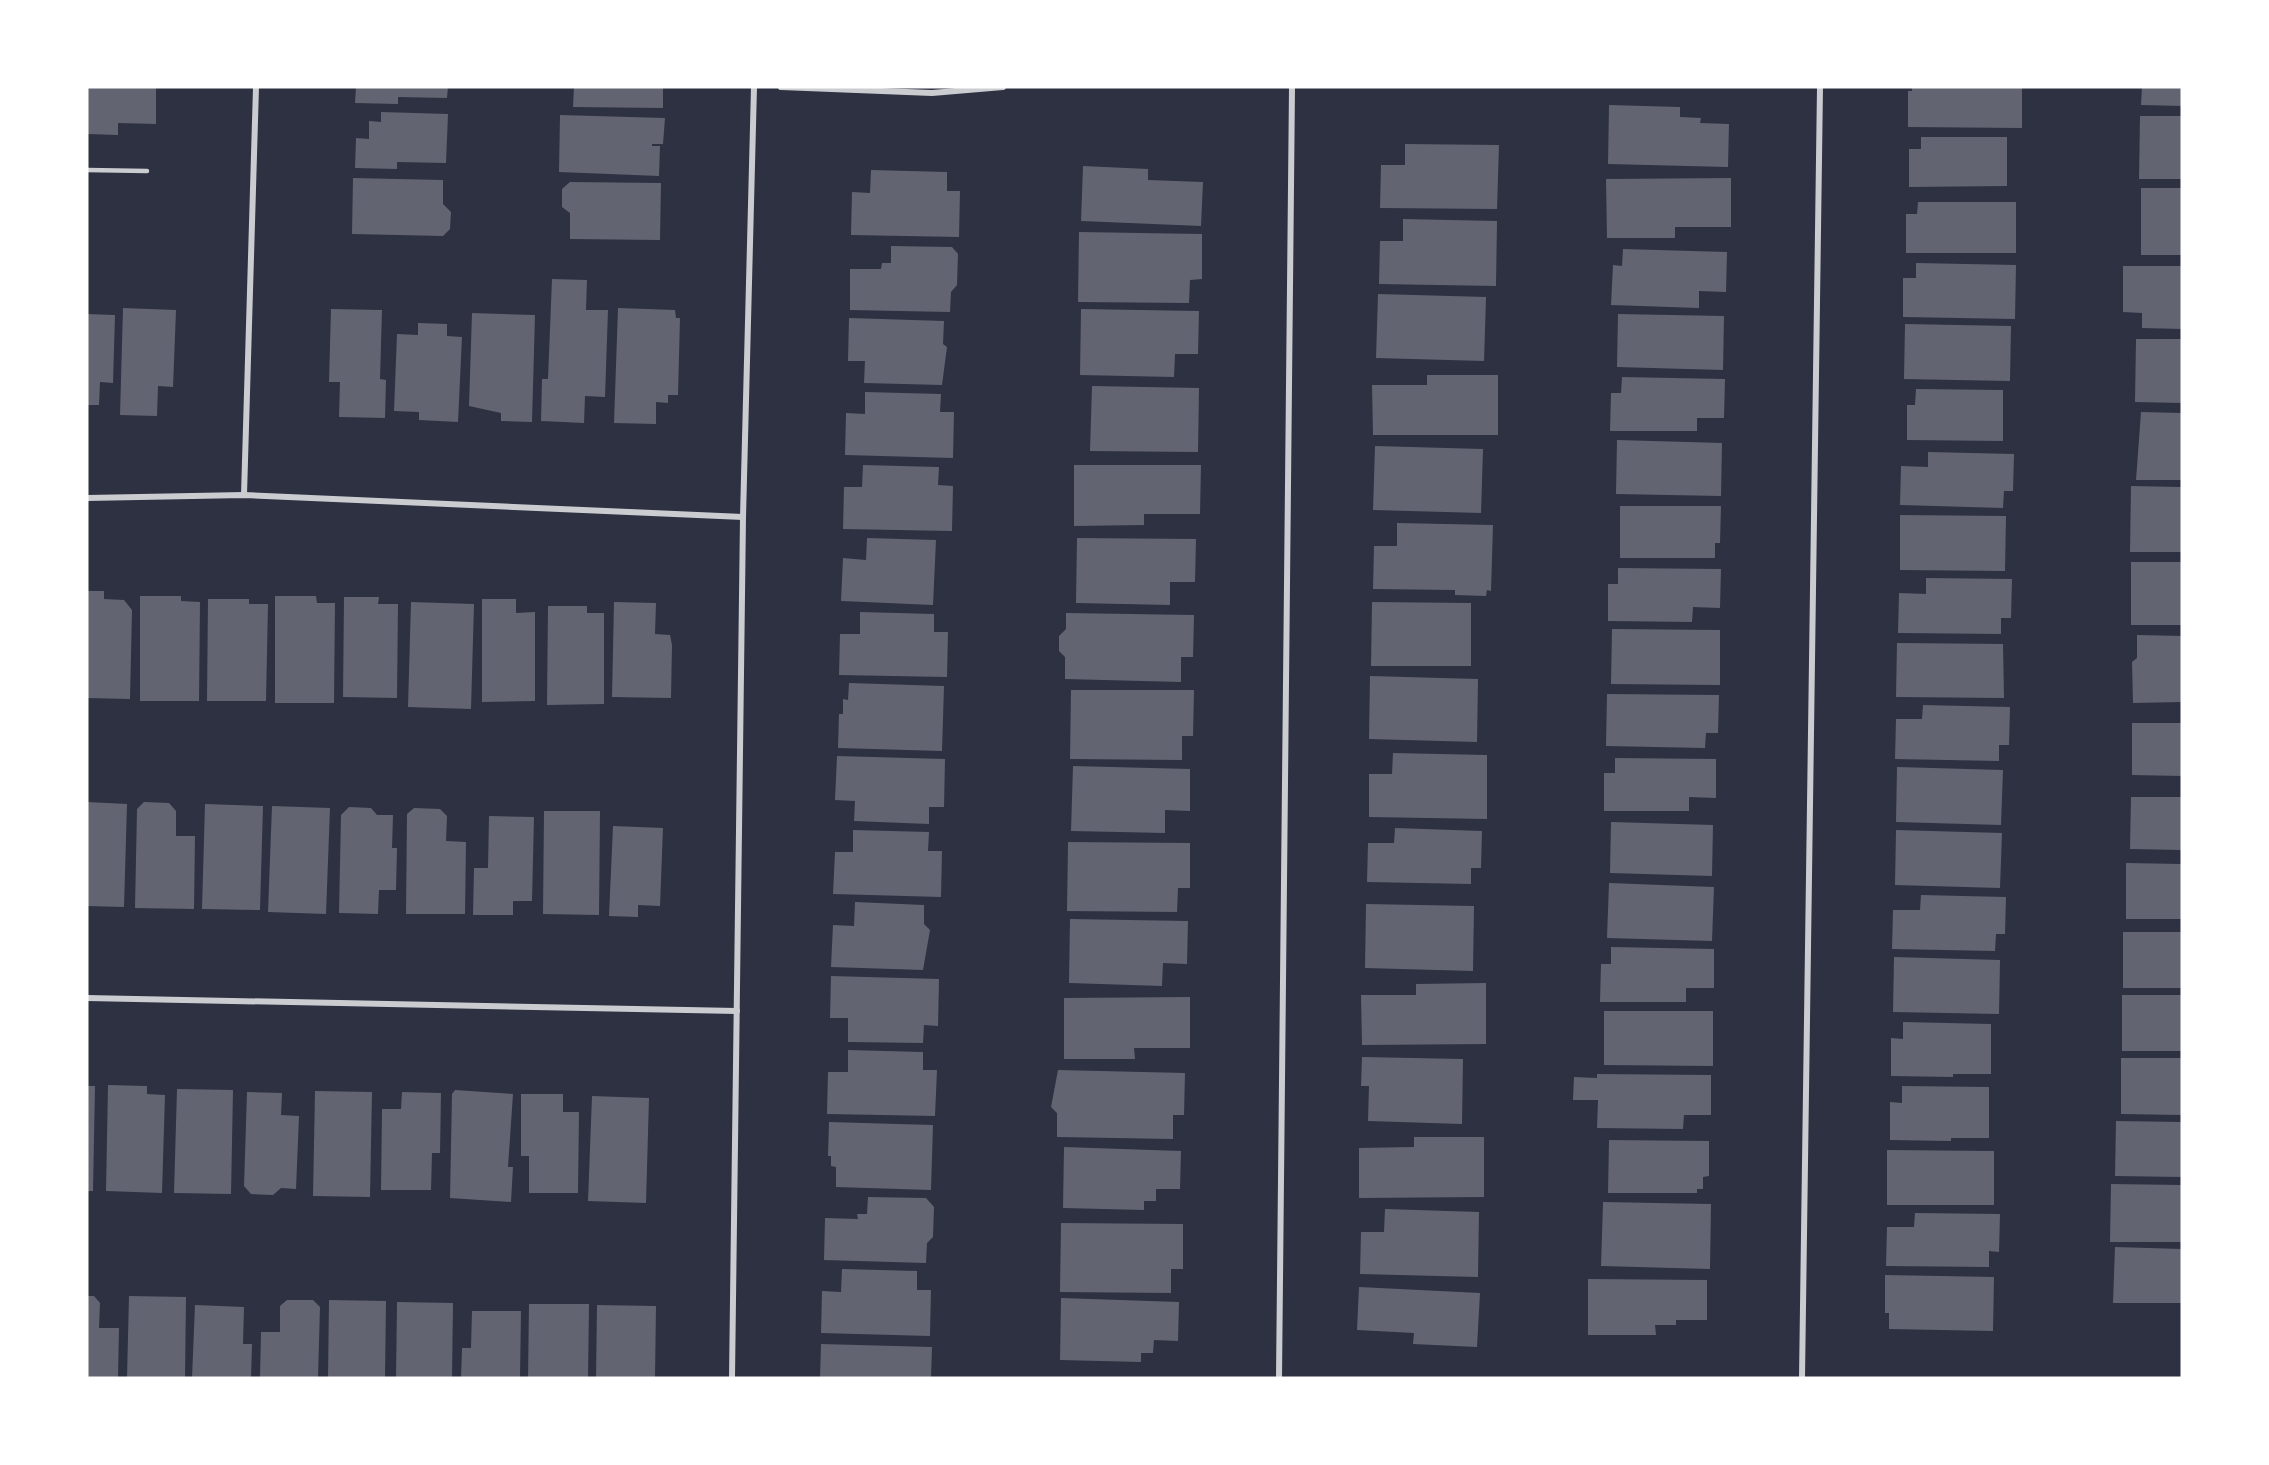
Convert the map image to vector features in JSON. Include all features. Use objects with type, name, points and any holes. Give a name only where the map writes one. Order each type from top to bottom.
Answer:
[{"type":"street","points":[[244,495],[256,87]]},
{"type":"street","points":[[732,1378],[743,518],[754,87]]},
{"type":"street","points":[[782,87],[932,93],[1003,87]]},
{"type":"street","points":[[1279,1378],[1292,87]]},
{"type":"street","points":[[1802,1378],[1820,87]]},
{"type":"street","points":[[87,498],[244,495],[743,518]]},
{"type":"street","points":[[87,998],[737,1011]]},
{"type":"lane","points":[[87,170],[147,171]]},
{"type":"building","points":[[87,87],[156,87],[156,124],[118,123],[118,135],[87,134]]},
{"type":"building","points":[[356,87],[448,87],[447,98],[398,97],[398,104],[355,103]]},
{"type":"building","points":[[574,87],[663,87],[663,108],[573,107]]},
{"type":"building","points":[[1912,87],[2022,87],[2022,128],[1908,127],[1908,91],[1912,91]]},
{"type":"building","points":[[2142,87],[2182,87],[2182,106],[2141,105]]},
{"type":"building","points":[[1609,105],[1680,107],[1680,117],[1701,118],[1700,123],[1729,124],[1728,167],[1608,164]]},
{"type":"building","points":[[381,112],[448,114],[446,163],[397,162],[397,169],[355,168],[356,138],[369,139],[369,121],[381,122]]},
{"type":"building","points":[[560,115],[665,118],[663,144],[652,144],[652,146],[660,146],[659,176],[559,172]]},
{"type":"building","points":[[2140,116],[2182,116],[2182,179],[2139,179]]},
{"type":"building","points":[[1921,137],[2007,137],[2007,186],[1909,187],[1909,149],[1921,149]]},
{"type":"building","points":[[1405,144],[1499,145],[1497,209],[1380,208],[1381,165],[1405,165]]},
{"type":"building","points":[[1083,166],[1148,169],[1148,180],[1203,182],[1201,226],[1081,221]]},
{"type":"building","points":[[871,170],[947,172],[947,191],[960,191],[959,237],[851,235],[852,192],[870,193]]},
{"type":"building","points":[[353,178],[443,180],[443,204],[451,212],[450,229],[443,236],[352,234]]},
{"type":"building","points":[[1731,178],[1731,227],[1675,227],[1675,238],[1607,238],[1606,179]]},
{"type":"building","points":[[570,182],[661,183],[660,240],[570,239],[570,213],[562,207],[562,189]]},
{"type":"building","points":[[2141,188],[2182,188],[2182,255],[2141,255]]},
{"type":"building","points":[[1918,202],[2016,202],[2016,253],[1906,253],[1906,214],[1917,214]]},
{"type":"building","points":[[1403,219],[1497,221],[1496,286],[1379,284],[1380,241],[1403,241]]},
{"type":"building","points":[[1079,232],[1202,234],[1202,279],[1190,280],[1189,303],[1078,302]]},
{"type":"building","points":[[891,246],[952,247],[958,254],[957,285],[951,292],[950,312],[850,310],[850,269],[881,269],[882,263],[891,263]]},
{"type":"building","points":[[1623,249],[1727,252],[1726,292],[1699,291],[1699,308],[1611,305],[1613,265],[1622,266]]},
{"type":"building","points":[[1916,263],[2016,265],[2015,319],[1903,317],[1903,278],[1916,278]]},
{"type":"building","points":[[2123,266],[2182,266],[2182,329],[2142,328],[2142,313],[2123,312]]},
{"type":"building","points":[[552,279],[587,280],[586,310],[608,310],[605,397],[585,396],[584,423],[541,421],[542,379],[548,379]]},
{"type":"building","points":[[1378,294],[1486,297],[1484,361],[1376,358]]},
{"type":"building","points":[[123,308],[176,310],[173,387],[158,386],[157,416],[120,415]]},
{"type":"building","points":[[618,308],[675,310],[676,318],[680,318],[678,395],[668,395],[668,403],[656,402],[656,424],[614,423]]},
{"type":"building","points":[[331,309],[382,310],[380,379],[386,380],[385,418],[339,417],[340,382],[329,382]]},
{"type":"building","points":[[1081,309],[1199,311],[1198,354],[1175,354],[1174,377],[1080,375]]},
{"type":"building","points":[[472,313],[535,315],[532,422],[501,421],[501,413],[469,406]]},
{"type":"building","points":[[87,314],[115,315],[113,383],[100,382],[99,405],[87,405]]},
{"type":"building","points":[[1618,314],[1724,316],[1723,370],[1617,367]]},
{"type":"building","points":[[849,318],[944,321],[943,344],[947,347],[942,385],[864,383],[865,361],[848,361]]},
{"type":"building","points":[[418,323],[447,324],[447,336],[462,337],[458,422],[419,420],[419,412],[394,411],[397,334],[418,335]]},
{"type":"building","points":[[1905,324],[2011,326],[2010,381],[1904,379]]},
{"type":"building","points":[[2136,339],[2182,339],[2182,403],[2135,402]]},
{"type":"building","points":[[1427,375],[1498,375],[1498,435],[1373,435],[1372,385],[1427,385]]},
{"type":"building","points":[[1622,377],[1725,379],[1724,418],[1697,418],[1697,431],[1610,431],[1611,393],[1621,393]]},
{"type":"building","points":[[1092,386],[1199,388],[1198,452],[1090,451]]},
{"type":"building","points":[[1916,389],[2003,390],[2003,441],[1907,440],[1907,405],[1915,405]]},
{"type":"building","points":[[865,392],[941,394],[940,412],[954,412],[953,458],[845,455],[846,413],[865,414]]},
{"type":"building","points":[[2141,412],[2182,413],[2182,480],[2136,480]]},
{"type":"building","points":[[1617,440],[1722,443],[1721,496],[1616,494]]},
{"type":"building","points":[[1375,446],[1483,449],[1481,513],[1373,510]]},
{"type":"building","points":[[1928,452],[2014,454],[2013,491],[2004,491],[2003,508],[1900,505],[1901,466],[1928,467]]},
{"type":"building","points":[[863,465],[939,467],[938,485],[953,486],[952,531],[843,529],[844,487],[862,487]]},
{"type":"building","points":[[1074,465],[1201,465],[1200,514],[1144,514],[1144,525],[1074,526]]},
{"type":"building","points":[[2131,486],[2182,487],[2182,552],[2130,552]]},
{"type":"building","points":[[1620,506],[1721,506],[1720,543],[1715,543],[1715,558],[1620,558]]},
{"type":"building","points":[[1900,515],[2006,516],[2005,571],[1900,570]]},
{"type":"building","points":[[1397,523],[1493,525],[1491,591],[1487,590],[1486,596],[1455,595],[1455,590],[1373,589],[1374,546],[1397,546]]},
{"type":"building","points":[[867,538],[936,540],[933,605],[841,601],[843,558],[866,560]]},
{"type":"building","points":[[1077,538],[1196,539],[1195,582],[1170,582],[1170,605],[1076,603]]},
{"type":"building","points":[[2131,562],[2182,562],[2182,625],[2131,625]]},
{"type":"building","points":[[1618,568],[1721,569],[1720,608],[1693,607],[1692,622],[1608,621],[1608,584],[1618,584]]},
{"type":"building","points":[[1926,578],[2012,579],[2011,618],[2001,618],[2001,634],[1898,633],[1899,593],[1926,594]]},
{"type":"building","points":[[87,591],[104,591],[104,599],[124,600],[132,610],[130,699],[87,698]]},
{"type":"building","points":[[140,596],[181,596],[181,601],[200,602],[199,701],[140,701]]},
{"type":"building","points":[[275,596],[316,596],[317,603],[335,603],[334,703],[275,703]]},
{"type":"building","points":[[344,597],[379,597],[378,604],[398,604],[397,698],[343,697]]},
{"type":"building","points":[[208,599],[249,599],[249,604],[268,604],[266,701],[207,701]]},
{"type":"building","points":[[482,599],[516,599],[516,613],[535,612],[535,701],[482,702]]},
{"type":"building","points":[[411,602],[474,604],[471,709],[408,707]]},
{"type":"building","points":[[614,602],[656,603],[655,634],[670,635],[672,645],[671,698],[612,697]]},
{"type":"building","points":[[1372,602],[1471,603],[1471,666],[1371,666]]},
{"type":"building","points":[[548,606],[587,606],[587,613],[604,613],[604,704],[547,705]]},
{"type":"building","points":[[860,612],[934,614],[934,632],[948,632],[947,677],[839,675],[840,634],[860,634]]},
{"type":"building","points":[[1066,613],[1194,615],[1193,657],[1181,657],[1181,682],[1065,679],[1065,657],[1059,651],[1059,636],[1066,629]]},
{"type":"building","points":[[1612,629],[1720,630],[1720,685],[1611,684]]},
{"type":"building","points":[[2137,635],[2182,636],[2182,702],[2133,703],[2132,662],[2137,658]]},
{"type":"building","points":[[1897,643],[2003,644],[2004,698],[1896,697]]},
{"type":"building","points":[[1370,676],[1478,679],[1477,742],[1369,739]]},
{"type":"building","points":[[849,683],[944,686],[942,751],[838,748],[839,714],[843,714],[843,699],[848,700]]},
{"type":"building","points":[[1071,690],[1194,690],[1193,736],[1182,736],[1182,760],[1070,759]]},
{"type":"building","points":[[1607,694],[1719,695],[1718,733],[1706,733],[1705,748],[1606,746]]},
{"type":"building","points":[[1923,705],[2010,707],[2009,745],[1999,745],[1999,761],[1895,759],[1896,719],[1922,719]]},
{"type":"building","points":[[2132,723],[2182,723],[2182,776],[2132,775]]},
{"type":"building","points":[[1393,753],[1487,755],[1487,819],[1369,817],[1369,774],[1392,774]]},
{"type":"building","points":[[837,756],[945,759],[944,807],[929,807],[929,824],[854,821],[855,801],[835,800]]},
{"type":"building","points":[[1615,758],[1716,759],[1716,798],[1689,797],[1689,811],[1604,811],[1604,773],[1615,773]]},
{"type":"building","points":[[1073,766],[1190,769],[1190,811],[1165,810],[1165,833],[1071,831]]},
{"type":"building","points":[[1897,767],[2003,770],[2001,825],[1896,822]]},
{"type":"building","points":[[2131,797],[2182,797],[2182,850],[2130,849]]},
{"type":"building","points":[[87,802],[127,804],[124,907],[87,906]]},
{"type":"building","points":[[144,802],[169,803],[176,811],[176,836],[195,836],[194,909],[135,908],[137,809]]},
{"type":"building","points":[[205,804],[263,806],[260,910],[202,909]]},
{"type":"building","points":[[272,806],[330,808],[326,914],[268,912]]},
{"type":"building","points":[[349,807],[371,808],[377,815],[393,815],[392,848],[397,848],[396,890],[379,890],[378,914],[339,913],[341,815]]},
{"type":"building","points":[[414,808],[440,809],[447,816],[446,841],[466,842],[465,914],[406,914],[407,814]]},
{"type":"building","points":[[544,811],[600,811],[599,915],[543,914]]},
{"type":"building","points":[[489,816],[534,817],[532,901],[513,901],[513,915],[473,915],[474,868],[488,868]]},
{"type":"building","points":[[1611,822],[1713,825],[1712,876],[1610,873]]},
{"type":"building","points":[[613,826],[663,828],[660,906],[638,905],[638,917],[609,916]]},
{"type":"building","points":[[1395,828],[1482,831],[1481,868],[1471,868],[1471,884],[1367,882],[1368,843],[1394,843]]},
{"type":"building","points":[[853,830],[929,832],[928,851],[942,851],[941,897],[833,894],[835,852],[853,852]]},
{"type":"building","points":[[1896,830],[2002,833],[2000,888],[1895,885]]},
{"type":"building","points":[[1068,842],[1190,843],[1190,888],[1178,888],[1177,912],[1067,911]]},
{"type":"building","points":[[2126,863],[2182,864],[2182,919],[2126,919]]},
{"type":"building","points":[[1609,883],[1714,887],[1712,941],[1607,938]]},
{"type":"building","points":[[1921,895],[2006,897],[2005,934],[1996,934],[1995,951],[1892,949],[1893,910],[1920,910]]},
{"type":"building","points":[[855,902],[924,905],[924,924],[930,930],[923,970],[831,967],[833,925],[854,926]]},
{"type":"building","points":[[1366,904],[1474,906],[1473,971],[1365,968]]},
{"type":"building","points":[[1070,919],[1188,921],[1187,964],[1163,963],[1162,986],[1069,983]]},
{"type":"building","points":[[2123,932],[2182,932],[2182,988],[2123,988]]},
{"type":"building","points":[[1611,947],[1714,949],[1714,988],[1686,988],[1686,1002],[1600,1002],[1601,964],[1611,964]]},
{"type":"building","points":[[1894,957],[2000,960],[1999,1014],[1893,1012]]},
{"type":"building","points":[[831,976],[939,979],[938,1026],[924,1025],[923,1043],[848,1042],[848,1018],[830,1018]]},
{"type":"building","points":[[1486,983],[1486,1044],[1362,1045],[1361,995],[1416,995],[1416,984]]},
{"type":"building","points":[[2122,995],[2182,995],[2182,1051],[2122,1051]]},
{"type":"building","points":[[1190,997],[1190,1048],[1134,1048],[1135,1059],[1064,1059],[1064,998]]},
{"type":"building","points":[[1604,1011],[1713,1011],[1713,1066],[1604,1065]]},
{"type":"building","points":[[1903,1022],[1991,1024],[1991,1074],[1953,1074],[1953,1077],[1891,1076],[1891,1038],[1903,1039]]},
{"type":"building","points":[[848,1050],[923,1052],[923,1070],[937,1070],[935,1116],[827,1114],[828,1072],[848,1072]]},
{"type":"building","points":[[1362,1057],[1463,1059],[1462,1124],[1368,1121],[1369,1086],[1361,1086]]},
{"type":"building","points":[[2121,1058],[2182,1058],[2182,1115],[2121,1114]]},
{"type":"building","points":[[1058,1070],[1185,1073],[1184,1115],[1173,1115],[1173,1139],[1057,1137],[1057,1113],[1051,1107]]},
{"type":"building","points":[[1597,1074],[1711,1075],[1711,1115],[1684,1115],[1683,1129],[1597,1128],[1598,1100],[1573,1100],[1574,1077],[1597,1078]]},
{"type":"building","points":[[108,1085],[147,1086],[147,1094],[165,1095],[162,1193],[106,1191]]},
{"type":"building","points":[[87,1086],[95,1086],[93,1191],[87,1191]]},
{"type":"building","points":[[1902,1086],[1989,1087],[1989,1138],[1951,1138],[1951,1141],[1890,1140],[1890,1102],[1902,1103]]},
{"type":"building","points":[[177,1089],[233,1090],[231,1194],[174,1193]]},
{"type":"building","points":[[455,1090],[513,1094],[508,1167],[513,1167],[511,1202],[450,1198],[452,1094]]},
{"type":"building","points":[[315,1091],[372,1092],[370,1197],[313,1196]]},
{"type":"building","points":[[247,1092],[282,1093],[281,1115],[299,1116],[296,1189],[281,1188],[273,1195],[251,1194],[244,1186]]},
{"type":"building","points":[[402,1092],[441,1093],[440,1153],[432,1153],[431,1190],[381,1190],[382,1109],[401,1109]]},
{"type":"building","points":[[521,1094],[563,1094],[563,1112],[579,1112],[578,1193],[529,1193],[529,1156],[521,1156]]},
{"type":"building","points":[[592,1096],[649,1098],[646,1203],[588,1201]]},
{"type":"building","points":[[2116,1121],[2182,1122],[2182,1177],[2115,1176]]},
{"type":"building","points":[[829,1122],[933,1125],[931,1190],[836,1187],[836,1167],[831,1166],[831,1156],[828,1156]]},
{"type":"building","points":[[1414,1137],[1484,1137],[1484,1197],[1359,1198],[1359,1148],[1414,1147]]},
{"type":"building","points":[[1609,1140],[1709,1141],[1709,1176],[1703,1177],[1703,1189],[1697,1189],[1697,1193],[1608,1193]]},
{"type":"building","points":[[1064,1147],[1181,1151],[1180,1189],[1156,1189],[1156,1201],[1144,1201],[1144,1210],[1063,1208]]},
{"type":"building","points":[[1887,1150],[1994,1151],[1994,1205],[1887,1205]]},
{"type":"building","points":[[2111,1184],[2182,1185],[2182,1242],[2110,1242]]},
{"type":"building","points":[[868,1197],[926,1198],[934,1207],[933,1237],[927,1243],[926,1263],[824,1260],[825,1218],[858,1219],[857,1214],[867,1214]]},
{"type":"building","points":[[1603,1202],[1711,1204],[1710,1269],[1601,1266]]},
{"type":"building","points":[[1385,1209],[1479,1212],[1478,1277],[1360,1274],[1361,1232],[1384,1232]]},
{"type":"building","points":[[1915,1213],[2000,1214],[1999,1252],[1989,1251],[1989,1267],[1886,1266],[1887,1227],[1914,1227]]},
{"type":"building","points":[[1061,1223],[1183,1224],[1183,1269],[1171,1269],[1171,1293],[1060,1292]]},
{"type":"building","points":[[2115,1247],[2182,1249],[2182,1303],[2113,1303]]},
{"type":"building","points":[[842,1269],[917,1271],[917,1290],[931,1290],[930,1336],[821,1333],[822,1291],[841,1292]]},
{"type":"building","points":[[1885,1275],[1994,1277],[1993,1331],[1889,1329],[1889,1313],[1885,1313]]},
{"type":"building","points":[[1588,1279],[1707,1280],[1707,1320],[1676,1320],[1676,1325],[1655,1325],[1656,1335],[1588,1335]]},
{"type":"building","points":[[1359,1287],[1480,1293],[1477,1347],[1413,1344],[1414,1333],[1357,1330]]},
{"type":"building","points":[[87,1296],[94,1296],[100,1303],[99,1328],[119,1328],[118,1378],[87,1378]]},
{"type":"building","points":[[129,1296],[186,1297],[185,1378],[127,1378]]},
{"type":"building","points":[[1061,1298],[1179,1302],[1178,1341],[1154,1340],[1153,1353],[1141,1353],[1141,1362],[1060,1360]]},
{"type":"building","points":[[287,1300],[313,1300],[320,1307],[318,1378],[260,1378],[261,1332],[280,1332],[280,1306]]},
{"type":"building","points":[[329,1300],[386,1301],[385,1378],[328,1378]]},
{"type":"building","points":[[397,1302],[453,1303],[452,1378],[396,1378]]},
{"type":"building","points":[[529,1304],[589,1304],[588,1378],[528,1378]]},
{"type":"building","points":[[195,1305],[244,1307],[243,1344],[252,1344],[251,1378],[192,1378]]},
{"type":"building","points":[[597,1305],[656,1306],[655,1378],[596,1378]]},
{"type":"building","points":[[472,1311],[521,1311],[520,1378],[461,1378],[462,1348],[471,1348]]},
{"type":"building","points":[[821,1344],[932,1347],[931,1378],[820,1378]]}]
